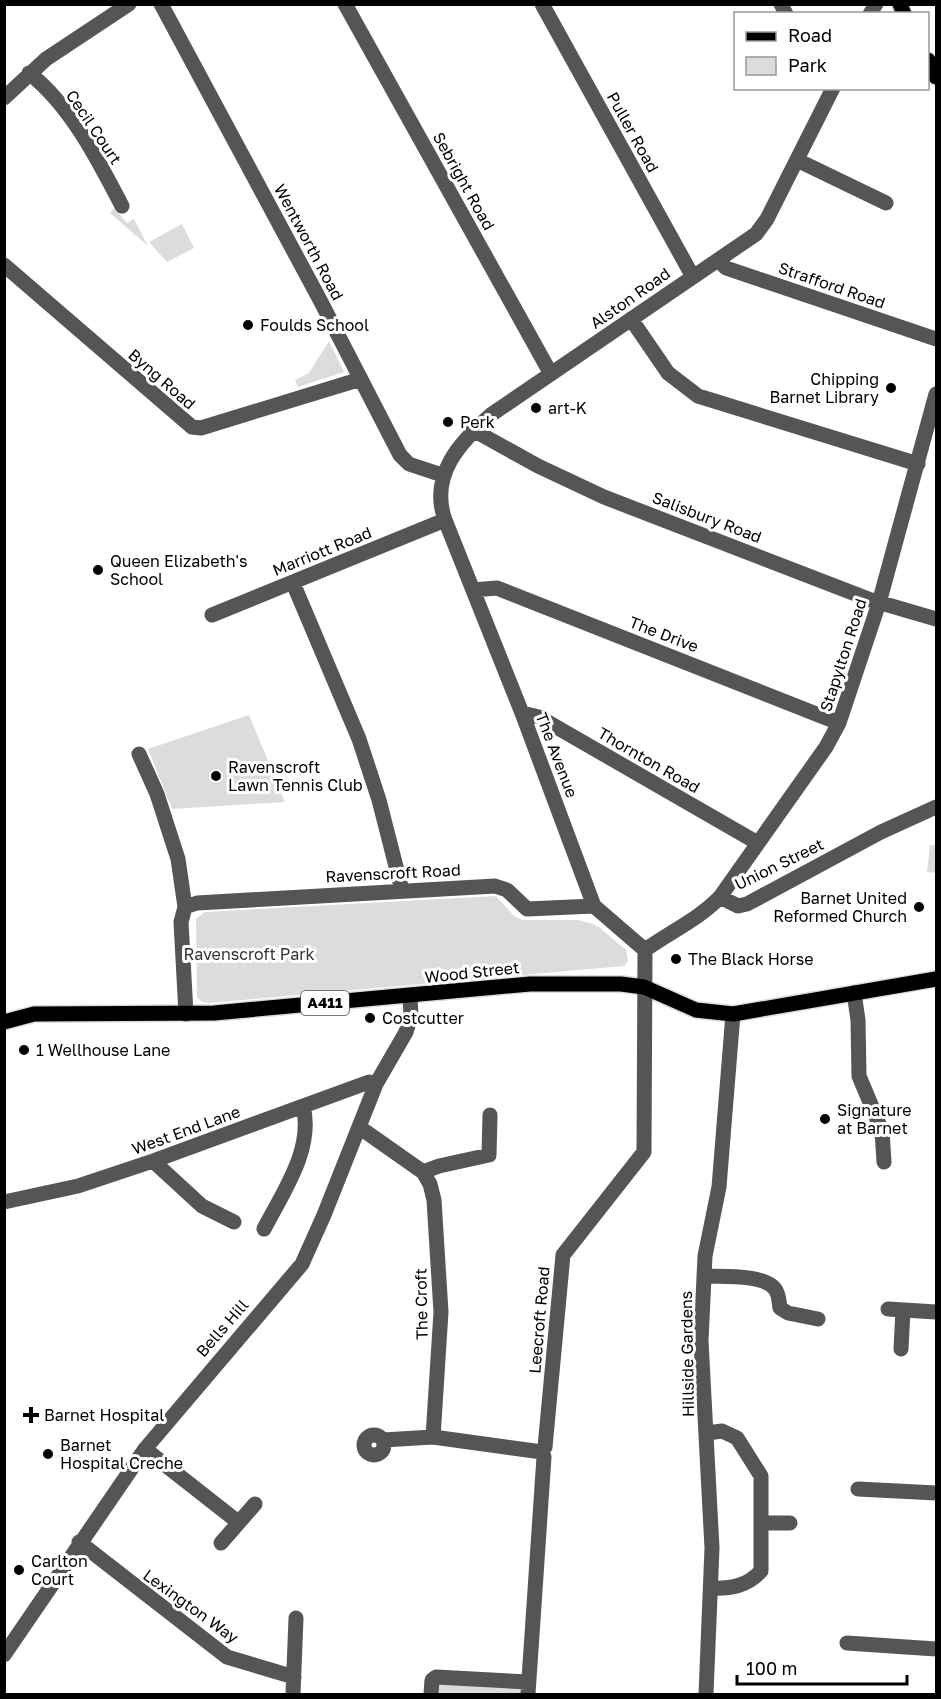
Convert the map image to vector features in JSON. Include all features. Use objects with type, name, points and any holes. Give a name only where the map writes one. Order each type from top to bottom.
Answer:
[{"type":"main road","name":"Wood Street","points":[[5,1026],[34,1014],[186,1014],[549,983],[621,984],[644,987],[696,1010],[733,1014],[936,979]]},
{"type":"street","points":[[4,98],[29,73],[129,4]]},
{"type":"street","name":"Wentworth Road","points":[[161,4],[400,455],[409,464],[442,475]]},
{"type":"street","name":"Sebright Road","points":[[345,4],[551,374]]},
{"type":"street","name":"Puller Road","points":[[542,4],[693,277]]},
{"type":"street","name":"Cecil Court","points":[[29,73],[61,106],[101,165],[122,206]]},
{"type":"street","name":"Alston Road","points":[[445,520],[439,501],[442,475],[452,456],[473,430],[492,414],[762,228],[832,90]]},
{"type":"street","points":[[797,160],[886,203]]},
{"type":"street","name":"Strafford Road","points":[[718,260],[726,268],[936,339]]},
{"type":"street","name":"Byng Road","points":[[4,265],[192,427],[201,428],[361,379]]},
{"type":"street","points":[[631,319],[668,373],[698,396],[918,464]]},
{"type":"street","name":"Stapylton Road","points":[[720,897],[826,747],[840,723],[879,603],[936,394]]},
{"type":"street","name":"Salisbury Road","points":[[473,430],[538,466],[604,497],[879,603],[936,619]]},
{"type":"street","name":"Marriott Road","points":[[212,615],[445,520]]},
{"type":"street","name":"The Avenue","points":[[445,520],[522,713],[594,906],[645,950]]},
{"type":"street","points":[[293,583],[359,739],[379,800],[402,890]]},
{"type":"street","name":"The Drive","points":[[473,590],[497,588],[840,723]]},
{"type":"street","name":"Thornton Road","points":[[522,713],[539,717],[756,843]]},
{"type":"street","points":[[139,753],[174,844],[185,907],[181,922],[186,1014]]},
{"type":"street","name":"Union Street","points":[[645,950],[672,930],[703,914],[720,897],[738,906],[747,904],[881,832],[936,807]]},
{"type":"street","name":"Ravenscroft Road","points":[[185,907],[197,903],[495,886],[507,890],[527,909],[594,906]]},
{"type":"street","points":[[644,987],[645,950]]},
{"type":"street","name":"Leecroft Road","points":[[431,1695],[432,1680],[436,1677],[528,1688],[544,1457],[542,1452],[545,1447],[563,1255],[644,1152],[644,987]]},
{"type":"street","points":[[854,993],[858,1020],[859,1076],[882,1131],[884,1162]]},
{"type":"street","name":"Bells Hill","points":[[4,1655],[79,1542],[145,1449],[302,1264],[376,1084],[406,1032],[411,1016],[410,996]]},
{"type":"street","name":"Hillside Gardens","points":[[706,1695],[711,1588],[707,1433],[701,1341],[704,1276],[709,1228],[719,1187],[733,1014]]},
{"type":"street","name":"West End Lane","points":[[4,1202],[78,1186],[369,1082],[376,1084]]},
{"type":"street","points":[[264,1229],[299,1161],[308,1123],[303,1106]]},
{"type":"street","points":[[359,1127],[423,1172],[439,1166],[489,1155],[490,1115]]},
{"type":"street","points":[[153,1161],[202,1206],[234,1222]]},
{"type":"street","name":"The Croft","points":[[423,1172],[430,1184],[434,1200],[441,1312],[433,1437]]},
{"type":"street","points":[[704,1276],[749,1278],[770,1283],[777,1291],[780,1308],[788,1313],[818,1320]]},
{"type":"street","points":[[901,1349],[895,1309],[936,1312]]},
{"type":"street","points":[[707,1433],[722,1431],[737,1438],[761,1476],[761,1571],[749,1582],[739,1586],[711,1588]]},
{"type":"street","points":[[383,1440],[433,1437],[542,1452]]},
{"type":"street","points":[[145,1449],[238,1522]]},
{"type":"street","points":[[858,1489],[936,1493]]},
{"type":"street","points":[[221,1543],[255,1504]]},
{"type":"street","points":[[762,1523],[790,1523]]},
{"type":"street","name":"Lexington Way","points":[[79,1542],[227,1657],[294,1677]]},
{"type":"street","points":[[293,1695],[296,1618]]},
{"type":"street","points":[[847,1642],[936,1649]]},
{"type":"green space","points":[[114,208],[127,223],[134,219],[148,246],[110,213]]},
{"type":"green space","points":[[182,224],[194,248],[167,262],[149,242]]},
{"type":"green space","points":[[329,341],[344,372],[298,387],[295,380],[309,373]]},
{"type":"green space","name":"Ravenscroft Lawn Tennis Club","points":[[249,715],[285,802],[172,809],[148,749]]},
{"type":"green space","points":[[930,845],[936,845],[936,873],[927,872]]},
{"type":"green space","name":"Ravenscroft Park","points":[[496,896],[514,916],[523,920],[578,920],[599,927],[626,950],[628,961],[624,966],[209,1003],[202,1002],[197,997],[196,919],[205,912]]},
{"type":"green space","points":[[437,1684],[521,1685],[521,1694],[436,1694]]},
{"type":"place","name":"Foulds School","points":[[248,325]]},
{"type":"place","name":"Chipping Barnet Library","points":[[891,388]]},
{"type":"place","name":"art-K","points":[[536,408]]},
{"type":"place","name":"Perk","points":[[448,422]]},
{"type":"place","name":"Queen Elizabeth's School","points":[[98,570]]},
{"type":"place","name":"Ravenscroft Lawn Tennis Club","points":[[216,776]]},
{"type":"place","name":"Barnet United Reformed Church","points":[[919,907]]},
{"type":"place","name":"The Black Horse","points":[[676,959]]},
{"type":"place","name":"Costcutter","points":[[370,1018]]},
{"type":"place","name":"1 Wellhouse Lane","points":[[24,1050]]},
{"type":"place","name":"Signature at Barnet","points":[[825,1119]]},
{"type":"place","name":"Barnet Hospital","points":[[31,1415]]},
{"type":"place","name":"Barnet Hospital Creche","points":[[48,1454]]},
{"type":"place","name":"Carlton Court","points":[[19,1570]]}]
